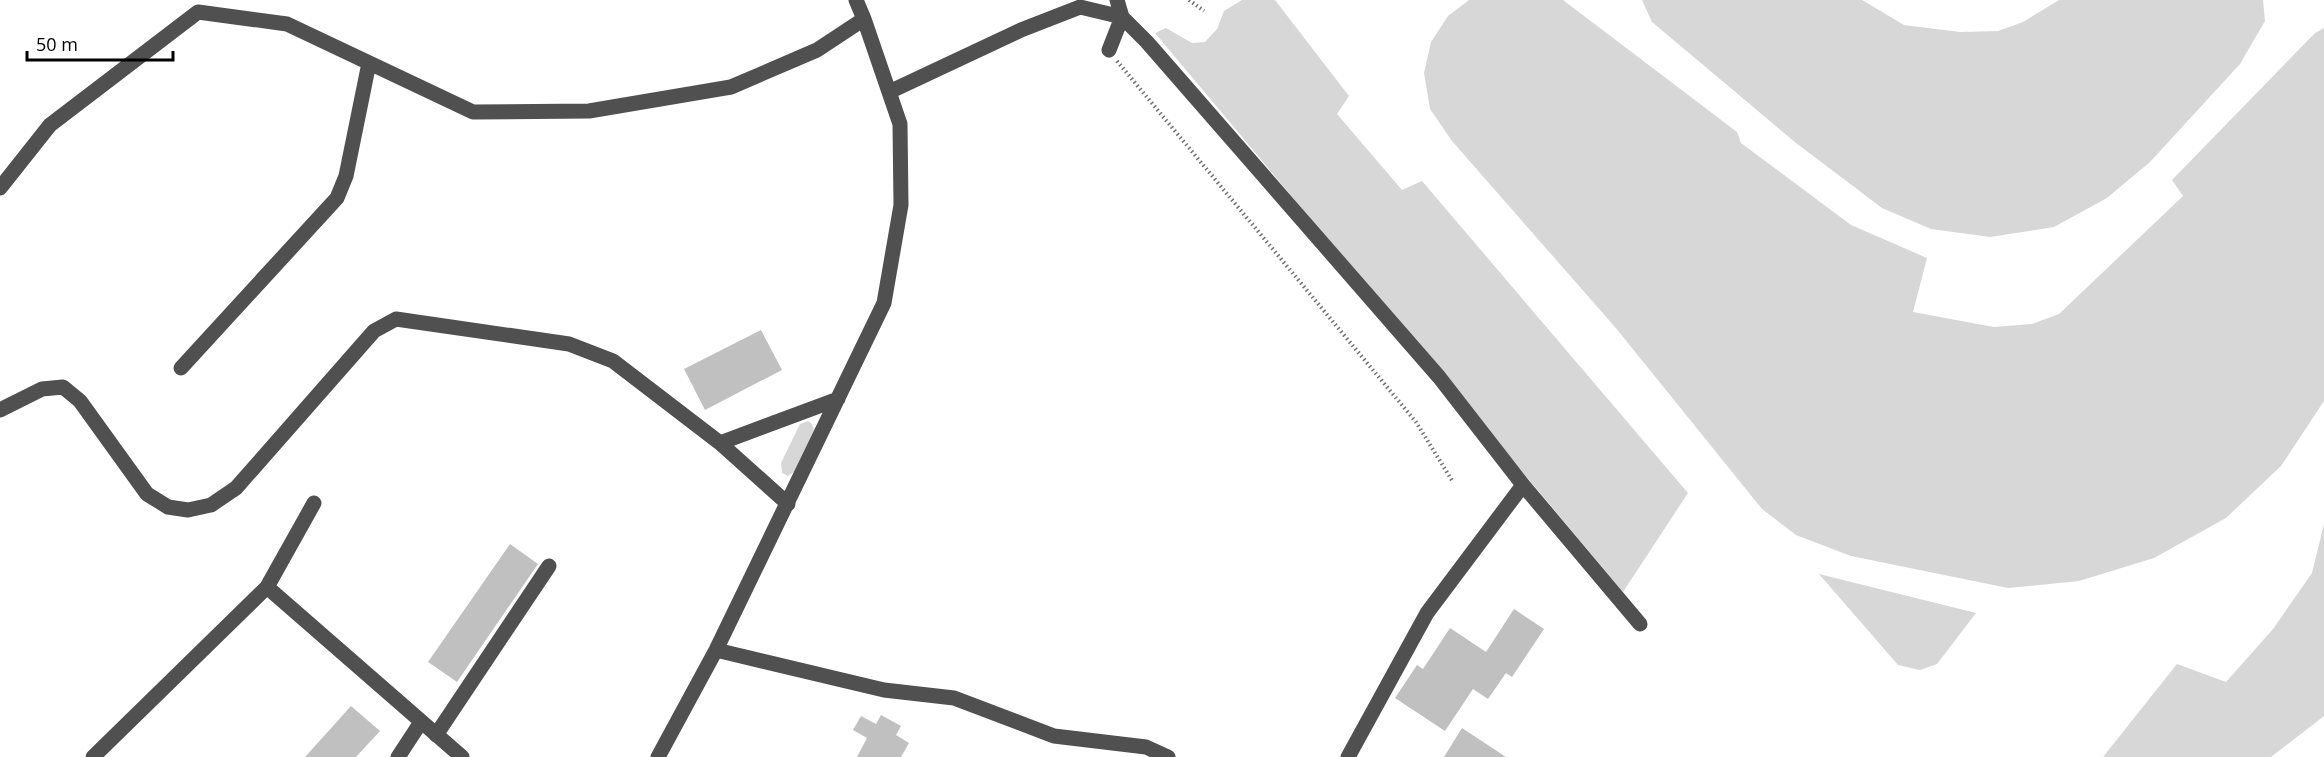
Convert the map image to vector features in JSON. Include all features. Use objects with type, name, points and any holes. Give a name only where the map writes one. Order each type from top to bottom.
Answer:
[{"type":"lane","points":[[658,757],[717,650],[884,303],[901,205],[900,124],[856,0]]},
{"type":"lane","points":[[1117,0],[1122,17],[1147,42],[1439,377],[1522,485],[1640,624]]},
{"type":"lane","points":[[889,92],[1021,30],[1080,7],[1122,17]]},
{"type":"lane","points":[[0,188],[50,125],[198,12],[287,24],[473,112],[589,111],[731,87],[817,50],[864,19]]},
{"type":"lane","points":[[1108,50],[1122,17]]},
{"type":"lane","points":[[181,368],[337,198],[346,176],[369,63]]},
{"type":"lane","points":[[0,410],[42,388],[63,387],[80,401],[147,494],[168,507],[188,510],[212,505],[236,488],[374,331],[396,319],[569,344],[602,356],[612,361],[720,443],[788,504]]},
{"type":"lane","points":[[720,443],[838,399]]},
{"type":"lane","points":[[1348,757],[1427,613],[1522,485]]},
{"type":"lane","points":[[93,757],[267,587],[314,502]]},
{"type":"lane","points":[[436,735],[549,566]]},
{"type":"lane","points":[[267,587],[462,757]]},
{"type":"lane","points":[[717,650],[884,690],[954,698],[1054,736],[1146,747],[1168,757]]},
{"type":"lane","points":[[398,757],[421,722]]},
{"type":"path","points":[[1189,0],[1204,11]]},
{"type":"path","points":[[1108,50],[1416,422],[1453,482]]},
{"type":"shaded area","points":[[1242,0],[1275,0],[1349,96],[1337,114],[1402,190],[1422,181],[1688,493],[1623,592],[1155,33],[1166,28],[1192,43],[1205,42],[1217,29],[1224,11]]},
{"type":"shaded area","points":[[1469,0],[1563,0],[1737,132],[1741,143],[1851,225],[1927,258],[1913,312],[1994,327],[2032,324],[2059,314],[2183,196],[2172,180],[2315,33],[2324,28],[2324,401],[2281,466],[2226,518],[2154,558],[2079,581],[2008,588],[1851,556],[1796,535],[1762,509],[1615,327],[1452,141],[1430,109],[1424,73],[1431,42],[1448,16]]},
{"type":"shaded area","points":[[1642,0],[1862,0],[1904,25],[1960,32],[1998,31],[2023,22],[2059,0],[2263,0],[2265,21],[2240,64],[2150,162],[2107,198],[2054,227],[1990,237],[1931,229],[1882,208],[1796,143],[1652,22]]},
{"type":"shaded area","points":[[808,421],[814,430],[794,472],[788,476],[782,473],[781,463],[800,424]]},
{"type":"shaded area","points":[[2324,524],[2324,716],[2271,757],[2103,757],[2177,664],[2226,682],[2273,629],[2312,573]]},
{"type":"shaded area","points":[[1819,574],[1976,613],[1937,664],[1920,670],[1898,665]]},
{"type":"building","points":[[761,330],[782,370],[705,410],[684,369]]},
{"type":"building","points":[[510,544],[538,564],[457,682],[428,662]]},
{"type":"building","points":[[1514,609],[1544,629],[1512,677],[1506,673],[1488,699],[1473,689],[1445,731],[1395,698],[1417,665],[1423,669],[1450,628],[1486,652]]},
{"type":"building","points":[[351,706],[380,731],[356,757],[305,757]]},
{"type":"building","points":[[881,715],[901,726],[896,735],[909,743],[901,757],[857,757],[867,738],[853,730],[861,716],[876,724]]},
{"type":"building","points":[[1462,728],[1506,757],[1444,757]]}]
